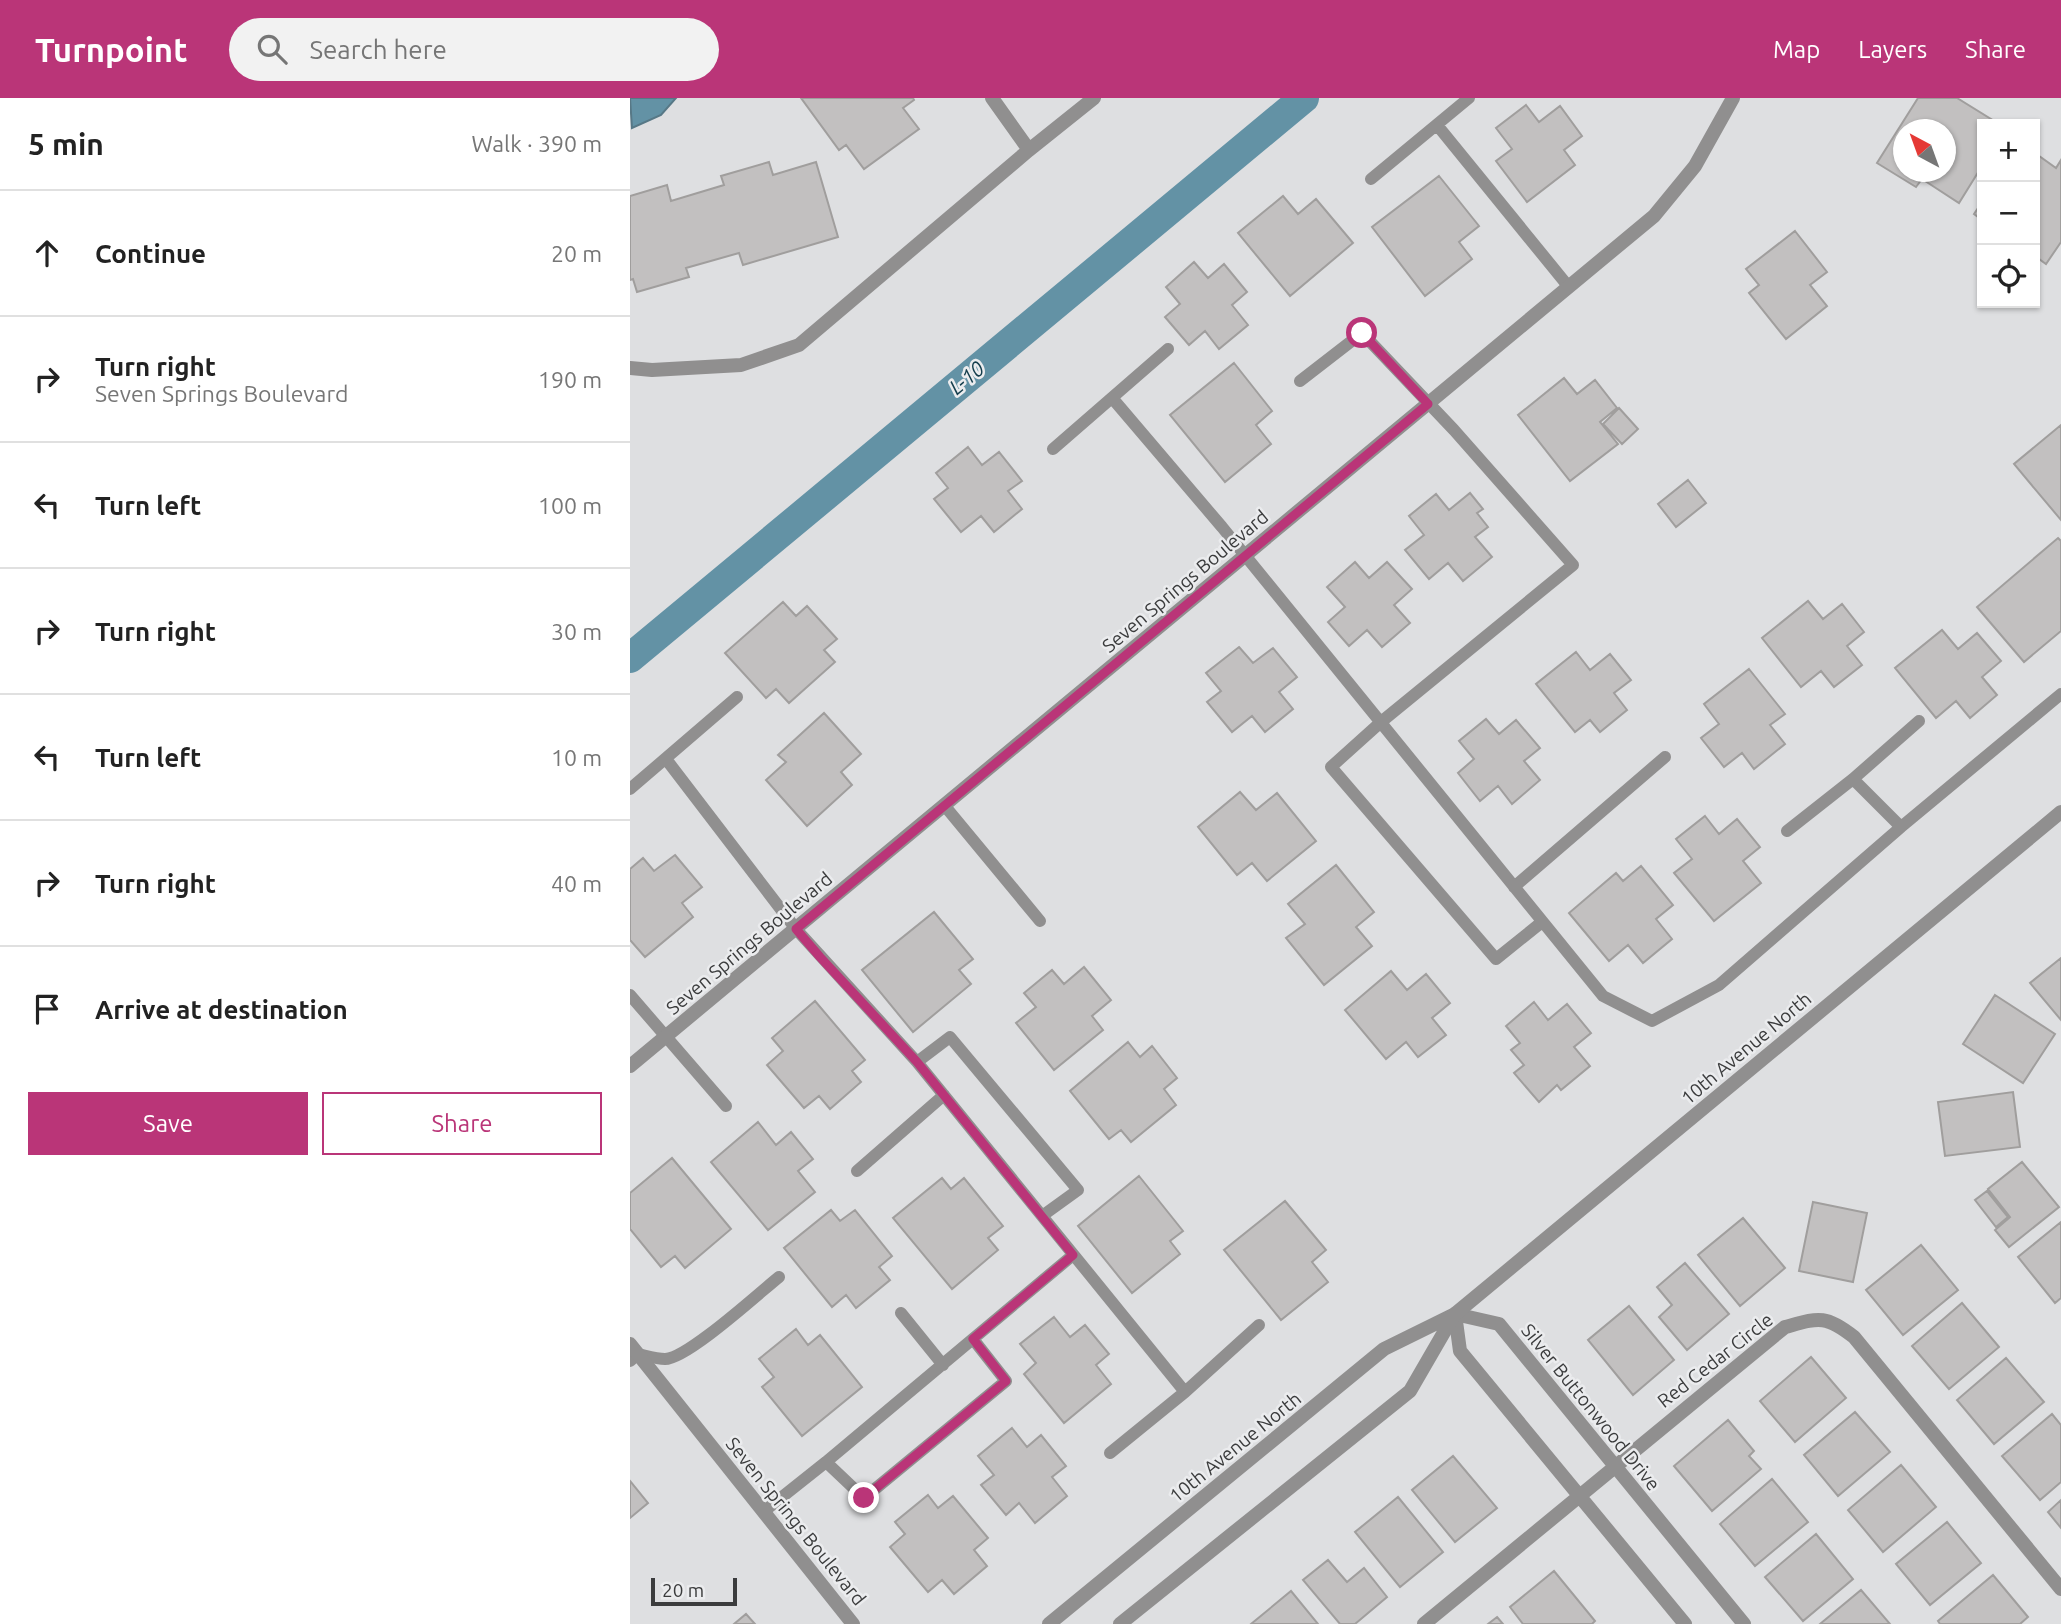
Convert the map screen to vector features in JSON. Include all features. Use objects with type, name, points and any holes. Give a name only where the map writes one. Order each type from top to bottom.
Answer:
[{"type":"street","points":[[992,98],[1029,150]]},
{"type":"street","points":[[630,368],[652,370],[740,365],[799,345],[1094,98]]},
{"type":"street","name":"Seven Springs Boulevard","points":[[630,1066],[1654,216],[1683,183],[1733,98]]},
{"type":"street","name":"10th Avenue North","points":[[1049,1624],[1384,1349],[1455,1314],[2061,811]]},
{"type":"street","points":[[1455,1314],[1460,1351],[1685,1624]]},
{"type":"street","name":"10th Avenue North","points":[[1120,1624],[1410,1391],[1455,1314]]},
{"type":"street","name":"Silver Buttonwood Drive","points":[[1455,1314],[1499,1324],[1744,1624]]},
{"type":"street","name":"Red Cedar Circle","points":[[1424,1624],[1785,1327],[1817,1318],[1838,1324],[1854,1336],[2061,1589]]},
{"type":"street","name":"Seven Springs Boulevard","points":[[633,1353],[853,1624]]},
{"type":"lane","points":[[1371,179],[1469,98]]},
{"type":"lane","points":[[1437,125],[1569,286]]},
{"type":"lane","points":[[1300,381],[1362,333],[1454,430],[1573,565],[1381,722],[1331,767],[1496,959],[1542,922]]},
{"type":"lane","points":[[1053,449],[1168,349]]},
{"type":"lane","points":[[1113,399],[1245,555],[1603,996],[1653,1021],[1719,985],[1901,827],[2061,694]]},
{"type":"lane","points":[[630,789],[737,697]]},
{"type":"lane","points":[[1787,831],[1853,779],[1919,721]]},
{"type":"lane","points":[[1514,887],[1665,757]]},
{"type":"lane","points":[[666,758],[796,929],[917,1062],[1185,1392]]},
{"type":"lane","points":[[1853,779],[1901,827]]},
{"type":"lane","points":[[944,805],[1040,921]]},
{"type":"lane","points":[[630,995],[726,1106]]},
{"type":"lane","points":[[917,1062],[950,1037],[1078,1190],[1042,1216]]},
{"type":"lane","points":[[857,1171],[944,1095]]},
{"type":"lane","points":[[763,1512],[1073,1255]]},
{"type":"lane","points":[[633,1353],[667,1360],[679,1354],[701,1340],[779,1277]]},
{"type":"lane","points":[[901,1313],[943,1365]]},
{"type":"lane","points":[[1110,1454],[1185,1392],[1259,1325]]},
{"type":"lane","points":[[826,1462],[864,1498],[1006,1381],[973,1339]]},
{"type":"water","points":[[630,98],[676,98],[661,115],[632,128]]},
{"type":"building","points":[[801,98],[913,98],[914,100],[903,108],[919,129],[864,169],[846,145],[839,150]]},
{"type":"building","points":[[1918,98],[1957,98],[1991,119],[1977,119],[1977,174],[1959,203],[1927,182],[1956,182],[1956,119],[1905,119]]},
{"type":"building","points":[[1526,105],[1539,122],[1560,106],[1582,136],[1564,150],[1575,165],[1527,202],[1496,161],[1512,149],[1496,128]]},
{"type":"building","points":[[1893,138],[1893,173],[1877,163]]},
{"type":"building","points":[[2040,157],[2056,168],[2061,160],[2061,242],[2046,264],[2040,260]]},
{"type":"building","points":[[769,162],[773,175],[816,162],[838,237],[743,265],[739,253],[686,268],[689,277],[637,292],[633,279],[630,280],[630,196],[667,185],[671,201],[724,185],[721,176]]},
{"type":"building","points":[[1439,176],[1479,226],[1459,242],[1472,259],[1425,296],[1372,227]]},
{"type":"building","points":[[1283,196],[1298,214],[1316,199],[1353,243],[1290,296],[1238,233]]},
{"type":"building","points":[[1795,231],[1827,272],[1810,285],[1827,306],[1786,339],[1749,293],[1759,285],[1746,269]]},
{"type":"building","points":[[1194,262],[1208,278],[1224,264],[1247,292],[1232,305],[1248,325],[1219,349],[1205,331],[1189,345],[1165,317],[1180,304],[1166,287]]},
{"type":"building","points":[[1234,363],[1272,411],[1256,425],[1271,444],[1225,482],[1170,415]]},
{"type":"building","points":[[1564,378],[1577,394],[1595,380],[1617,408],[1600,422],[1618,444],[1570,481],[1518,415]]},
{"type":"building","points":[[1619,408],[1638,429],[1622,444],[1603,424]]},
{"type":"building","points":[[2061,425],[2061,520],[2014,464]]},
{"type":"building","points":[[968,447],[982,465],[999,452],[1022,481],[1008,491],[1022,509],[994,532],[981,516],[961,532],[934,499],[948,488],[936,473]]},
{"type":"building","points":[[1688,480],[1706,503],[1676,527],[1658,504]]},
{"type":"building","points":[[1470,493],[1483,509],[1477,513],[1488,527],[1475,537],[1492,557],[1463,581],[1448,563],[1429,579],[1405,550],[1424,535],[1409,516],[1436,494],[1449,510]]},
{"type":"building","points":[[2058,538],[2061,541],[2061,631],[2024,662],[1977,607]]},
{"type":"building","points":[[1355,562],[1369,578],[1387,562],[1412,589],[1394,605],[1410,623],[1382,647],[1367,630],[1349,646],[1328,622],[1345,607],[1327,587]]},
{"type":"building","points":[[1808,601],[1823,619],[1842,604],[1864,632],[1847,646],[1862,665],[1834,687],[1821,671],[1801,687],[1762,638]]},
{"type":"building","points":[[783,602],[796,616],[807,606],[837,639],[824,650],[835,662],[789,703],[776,689],[766,698],[725,653]]},
{"type":"building","points":[[1942,630],[1958,649],[1977,633],[2001,661],[1982,677],[1997,695],[1970,718],[1956,701],[1936,718],[1895,668]]},
{"type":"building","points":[[1239,647],[1253,663],[1273,648],[1297,677],[1279,692],[1293,709],[1265,732],[1252,716],[1232,732],[1207,702],[1221,691],[1206,673]]},
{"type":"building","points":[[1576,652],[1590,670],[1610,654],[1631,680],[1614,693],[1627,710],[1600,732],[1590,720],[1575,732],[1536,684]]},
{"type":"building","points":[[1749,669],[1785,714],[1770,725],[1785,744],[1754,769],[1742,753],[1724,767],[1701,738],[1719,724],[1704,704]]},
{"type":"building","points":[[824,713],[861,754],[841,772],[852,785],[807,826],[766,780],[786,762],[778,755]]},
{"type":"building","points":[[1486,719],[1499,734],[1516,720],[1540,748],[1524,761],[1540,780],[1512,804],[1498,786],[1480,801],[1458,773],[1474,759],[1459,741]]},
{"type":"building","points":[[1240,792],[1256,810],[1277,793],[1316,841],[1267,881],[1252,863],[1237,875],[1198,827]]},
{"type":"building","points":[[1705,816],[1719,834],[1737,819],[1760,847],[1743,861],[1761,883],[1714,921],[1674,873],[1692,859],[1676,839]]},
{"type":"building","points":[[675,855],[702,887],[682,903],[693,917],[645,957],[630,940],[630,869],[643,858],[654,871]]},
{"type":"building","points":[[1336,865],[1374,912],[1356,927],[1372,946],[1324,985],[1286,938],[1305,924],[1288,904]]},
{"type":"building","points":[[1641,866],[1673,905],[1656,919],[1672,939],[1643,963],[1628,945],[1609,961],[1569,913],[1616,873],[1623,881]]},
{"type":"building","points":[[934,912],[973,959],[959,970],[971,984],[913,1032],[862,970]]},
{"type":"building","points":[[2061,958],[2061,1020],[2030,983]]},
{"type":"building","points":[[1084,967],[1111,1000],[1092,1016],[1103,1030],[1054,1070],[1016,1023],[1036,1007],[1024,993],[1052,970],[1064,984]]},
{"type":"building","points":[[1391,971],[1407,990],[1426,974],[1450,1003],[1432,1018],[1446,1035],[1418,1057],[1406,1042],[1386,1059],[1345,1010]]},
{"type":"building","points":[[1995,995],[2055,1034],[2023,1083],[1963,1044]]},
{"type":"building","points":[[815,1001],[865,1060],[852,1071],[861,1082],[830,1109],[819,1096],[804,1108],[767,1065],[783,1051],[772,1038]]},
{"type":"building","points":[[1534,1002],[1548,1020],[1567,1004],[1591,1033],[1574,1047],[1590,1066],[1561,1090],[1557,1085],[1539,1102],[1514,1073],[1524,1065],[1511,1050],[1520,1043],[1506,1026]]},
{"type":"building","points":[[1128,1042],[1140,1057],[1152,1046],[1177,1078],[1164,1089],[1176,1105],[1131,1142],[1121,1130],[1109,1139],[1070,1091]]},
{"type":"building","points":[[2013,1092],[2020,1147],[1945,1156],[1938,1102]]},
{"type":"building","points":[[758,1122],[776,1145],[791,1132],[813,1159],[798,1171],[815,1192],[768,1230],[711,1162]]},
{"type":"building","points":[[672,1158],[731,1229],[685,1268],[675,1256],[661,1267],[630,1229],[630,1193]]},
{"type":"building","points":[[2022,1162],[2059,1207],[2009,1247],[1995,1230],[2010,1217],[1988,1189]]},
{"type":"building","points":[[1139,1176],[1183,1231],[1170,1241],[1180,1254],[1132,1293],[1078,1226]]},
{"type":"building","points":[[942,1178],[951,1189],[964,1178],[1003,1226],[988,1238],[998,1250],[952,1289],[893,1218]]},
{"type":"building","points":[[1987,1191],[2008,1217],[1996,1227],[1975,1200]]},
{"type":"building","points":[[1285,1201],[1326,1250],[1312,1262],[1328,1282],[1281,1320],[1224,1250]]},
{"type":"building","points":[[1813,1202],[1867,1213],[1853,1282],[1799,1271]]},
{"type":"building","points":[[831,1210],[840,1221],[855,1210],[892,1256],[879,1267],[890,1280],[856,1308],[846,1295],[832,1307],[784,1248]]},
{"type":"building","points":[[1743,1218],[1785,1268],[1740,1306],[1698,1255]]},
{"type":"building","points":[[2061,1222],[2061,1298],[2055,1303],[2018,1257]]},
{"type":"building","points":[[1921,1245],[1958,1290],[1903,1335],[1866,1290]]},
{"type":"building","points":[[1685,1263],[1729,1314],[1687,1350],[1659,1317],[1672,1305],[1657,1287]]},
{"type":"building","points":[[1962,1303],[1999,1347],[1949,1389],[1912,1346]]},
{"type":"building","points":[[1629,1306],[1674,1360],[1633,1395],[1588,1340]]},
{"type":"building","points":[[1054,1317],[1070,1337],[1085,1325],[1109,1354],[1096,1365],[1111,1384],[1064,1423],[1024,1374],[1036,1363],[1020,1344]]},
{"type":"building","points":[[796,1329],[808,1345],[820,1335],[862,1387],[802,1436],[762,1387],[774,1377],[759,1359]]},
{"type":"building","points":[[1811,1357],[1846,1398],[1795,1442],[1760,1401]]},
{"type":"building","points":[[2006,1358],[2044,1402],[1994,1444],[1957,1400]]},
{"type":"building","points":[[1855,1412],[1890,1452],[1838,1496],[1804,1455]]},
{"type":"building","points":[[2052,1414],[2061,1425],[2061,1482],[2040,1500],[2002,1456]]},
{"type":"building","points":[[1728,1420],[1754,1451],[1749,1456],[1761,1469],[1712,1511],[1674,1466]]},
{"type":"building","points":[[1012,1428],[1027,1447],[1041,1435],[1066,1466],[1052,1477],[1067,1496],[1035,1523],[1019,1503],[1006,1515],[981,1485],[994,1475],[978,1456]]},
{"type":"building","points":[[1453,1456],[1497,1508],[1455,1542],[1412,1490]]},
{"type":"building","points":[[1901,1465],[1936,1507],[1883,1552],[1848,1510]]},
{"type":"building","points":[[1772,1479],[1808,1522],[1755,1566],[1720,1524]]},
{"type":"building","points":[[630,1481],[648,1503],[630,1518]]},
{"type":"building","points":[[928,1495],[938,1508],[953,1496],[988,1538],[974,1550],[987,1566],[954,1594],[942,1580],[928,1592],[890,1547],[905,1534],[895,1522]]},
{"type":"building","points":[[1398,1497],[1443,1552],[1400,1587],[1355,1532]]},
{"type":"building","points":[[2061,1500],[2061,1528],[2048,1512]]},
{"type":"building","points":[[1947,1522],[1981,1563],[1930,1605],[1896,1564]]},
{"type":"building","points":[[1816,1534],[1853,1579],[1803,1621],[1765,1577]]},
{"type":"building","points":[[1328,1560],[1347,1582],[1364,1568],[1387,1597],[1355,1624],[1340,1624],[1303,1580]]},
{"type":"building","points":[[1554,1571],[1595,1621],[1592,1624],[1523,1624],[1510,1607]]},
{"type":"building","points":[[1993,1575],[2028,1617],[2020,1624],[1940,1624],[1938,1621]]},
{"type":"building","points":[[1861,1590],[1890,1624],[1820,1624]]},
{"type":"building","points":[[1291,1591],[1318,1624],[1251,1624]]},
{"type":"building","points":[[746,1614],[755,1624],[734,1624]]},
{"type":"building","points":[[1497,1617],[1503,1624],[1488,1624]]},
{"type":"waterway","name":"L-10","points":[[630,658],[1304,98]]},
{"type":"route","points":[[864,1498],[1006,1381],[973,1339],[1073,1255],[917,1062],[796,929],[1428,404],[1362,333]]}]
